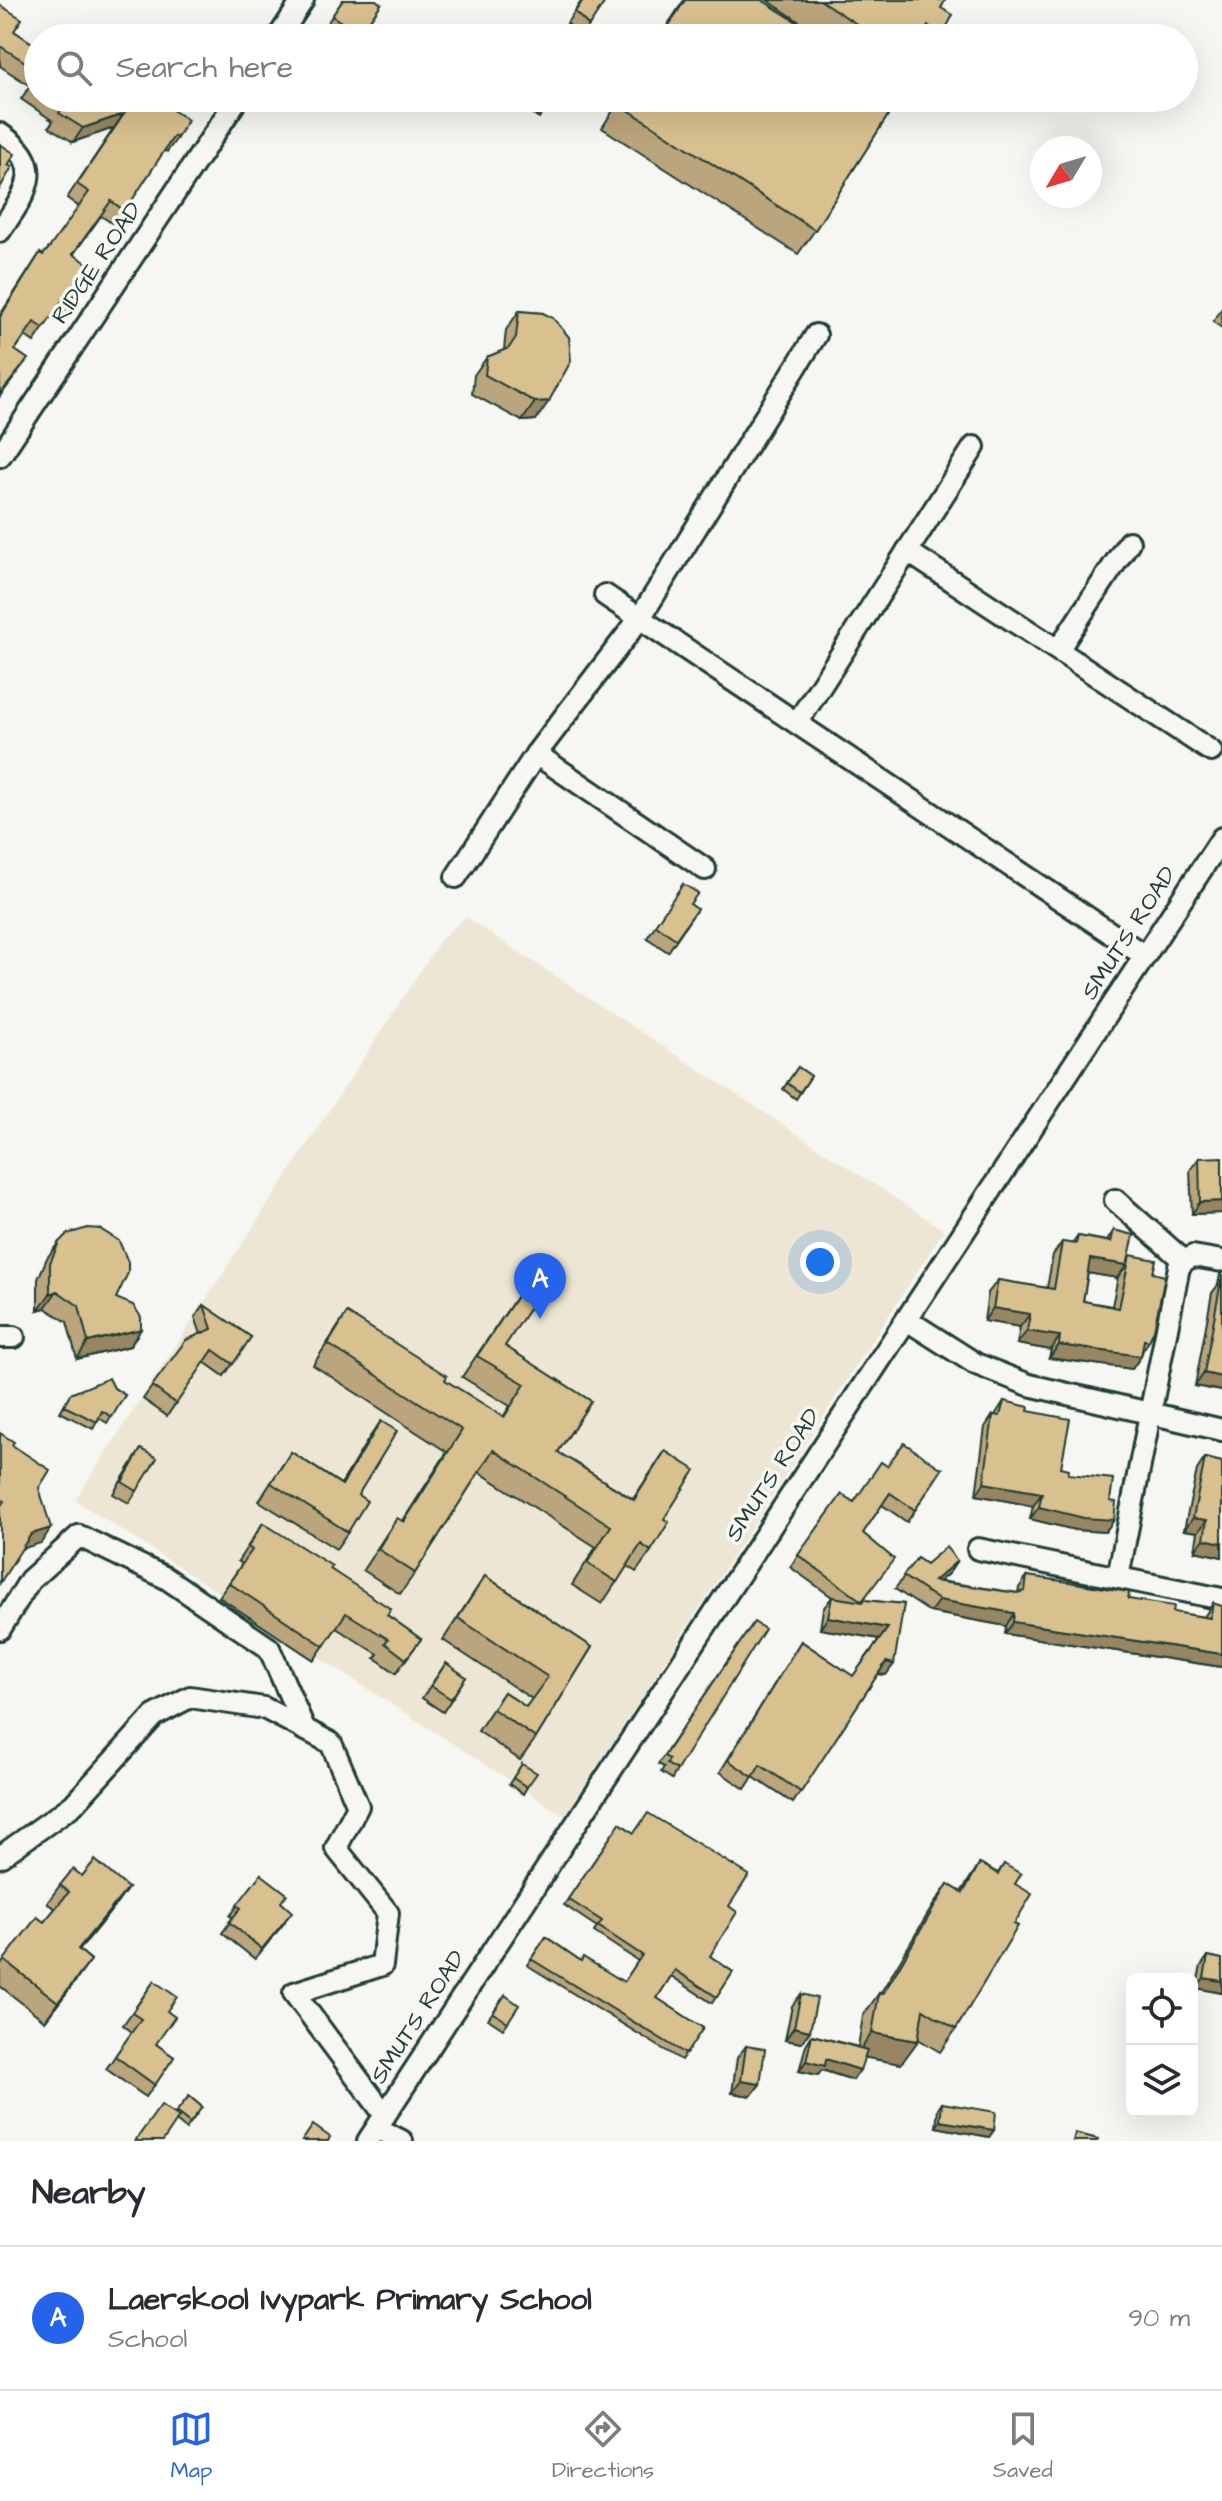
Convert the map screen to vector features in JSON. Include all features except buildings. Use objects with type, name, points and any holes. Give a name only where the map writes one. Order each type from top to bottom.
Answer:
[{"type":"street","points":[[287,24],[303,0]]},
{"type":"street","name":"RIDGE ROAD","points":[[0,456],[229,112]]},
{"type":"street","points":[[0,134],[22,154],[30,177],[25,194],[0,231]]},
{"type":"street","points":[[456,877],[536,754],[640,618],[816,335]]},
{"type":"street","points":[[797,723],[974,447]]},
{"type":"street","points":[[1058,650],[1129,542]]},
{"type":"street","points":[[907,551],[1211,751]]},
{"type":"street","points":[[605,595],[1145,956]]},
{"type":"street","points":[[536,754],[705,869]]},
{"type":"street","name":"SMUTS ROAD","points":[[377,2128],[1222,838]]},
{"type":"street","points":[[1115,1200],[1184,1261]]},
{"type":"street","points":[[1118,1577],[1179,1267],[1193,1256],[1222,1261]]},
{"type":"street","points":[[907,1320],[976,1364],[1029,1385],[1151,1416],[1222,1430]]},
{"type":"street","points":[[0,1629],[30,1580],[79,1536],[166,1578],[269,1648],[305,1730]]},
{"type":"street","points":[[978,1549],[1222,1599]]},
{"type":"street","points":[[0,1857],[73,1805],[154,1716],[190,1697],[264,1708],[331,1743],[358,1806],[336,1848],[388,1913],[382,1965],[294,1993],[377,2128],[402,2141]]},
{"type":"shaded area","points":[[465,917],[944,1230],[565,1816],[75,1500],[440,941]]},
{"type":"place","name":"Laerskool Ivypark Primary School","points":[[540,1319]]}]
